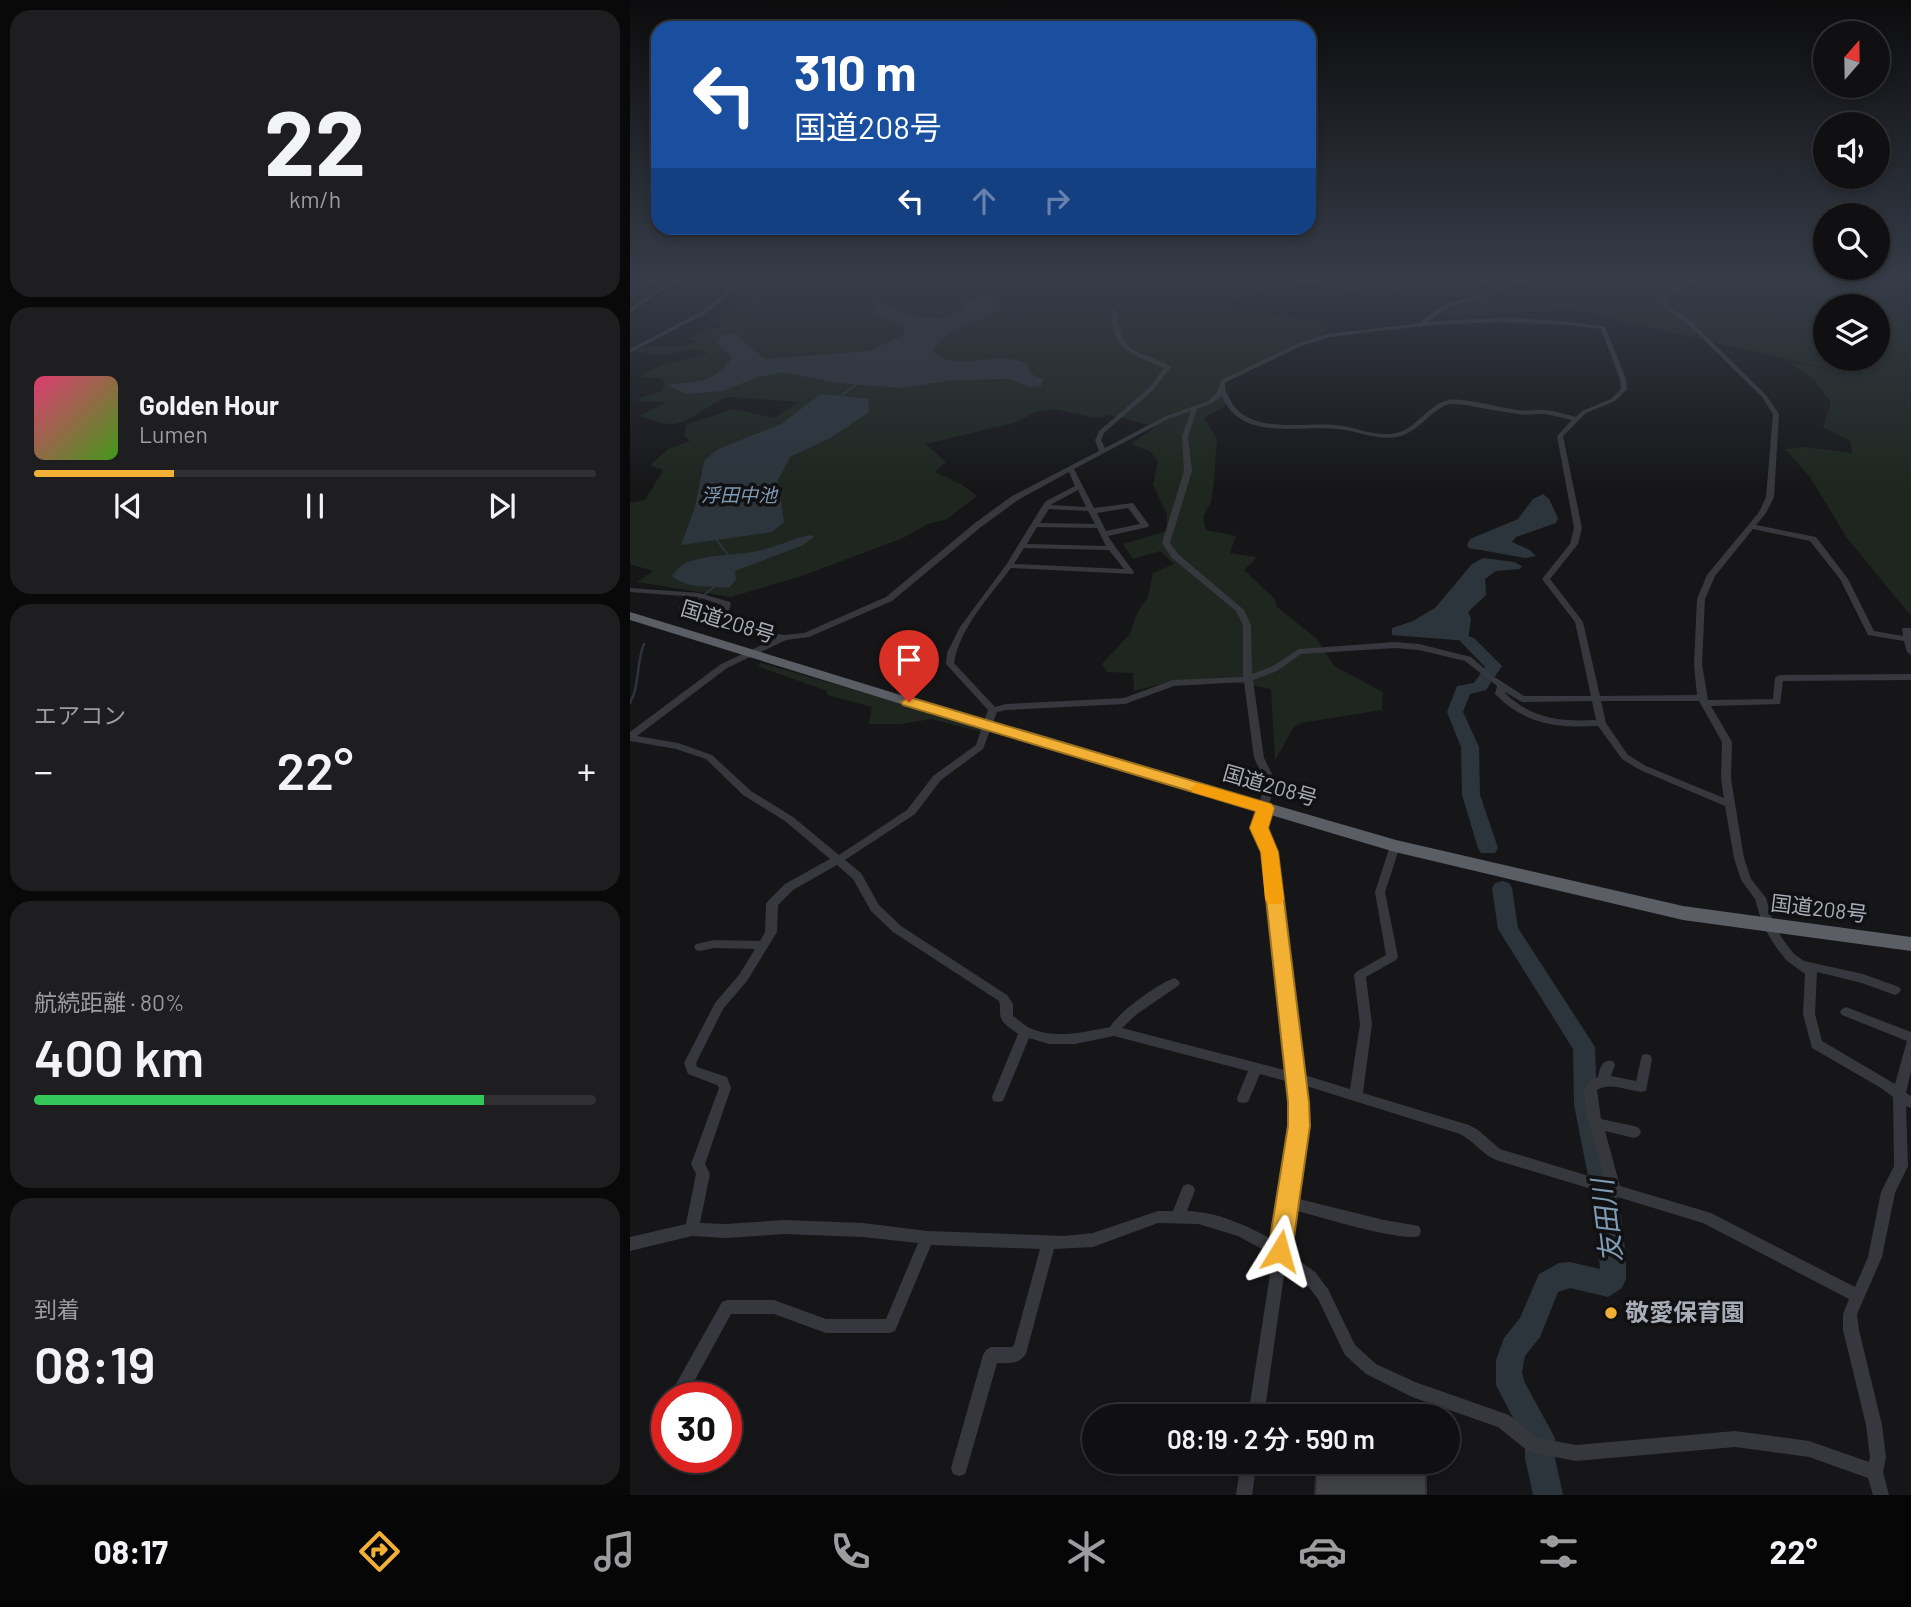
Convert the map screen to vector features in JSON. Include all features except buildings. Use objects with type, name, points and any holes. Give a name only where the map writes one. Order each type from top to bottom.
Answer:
[{"type":"highway","name":"国道208号","points":[[630,616],[751,654],[990,718],[1265,808],[1395,846],[1683,913],[1911,944]]},
{"type":"street","points":[[1102,450],[1098,440],[1101,432],[1151,389],[1168,367],[1128,352],[1124,348]]},
{"type":"street","points":[[630,590],[703,596],[727,604],[721,620],[736,630],[784,638],[806,635],[889,599],[1001,507],[1071,470],[1102,450],[1166,418],[1195,410],[1220,394],[1222,385],[1229,377],[1294,348]]},
{"type":"street","points":[[1611,348],[1623,379],[1624,389],[1613,400],[1584,412],[1560,436],[1578,528],[1574,544],[1546,579],[1579,622],[1601,723],[1625,757],[1643,768],[1730,804]]},
{"type":"street","points":[[1715,348],[1764,396],[1776,414],[1770,497],[1762,513],[1711,575],[1701,599],[1697,641],[1704,701],[1727,742],[1726,779],[1746,880],[1760,898],[1769,926],[1790,957],[1811,972],[1809,1014],[1816,1044],[1886,1084],[1905,1099]]},
{"type":"street","points":[[1222,385],[1232,411],[1273,428],[1323,425],[1383,436],[1398,435],[1451,401],[1522,413],[1544,412],[1578,419]]},
{"type":"street","points":[[1195,410],[1185,436],[1188,471],[1166,543],[1175,556],[1240,610],[1247,625],[1248,679],[1259,758],[1270,780],[1259,828],[1270,852],[1299,1126],[1258,1404]]},
{"type":"street","points":[[1009,566],[1129,572],[1071,470]]},
{"type":"street","points":[[990,718],[950,663],[950,653],[956,639],[1009,566],[1046,507],[1080,486]]},
{"type":"street","points":[[1035,525],[1103,530],[1145,525],[1130,505],[1092,510],[1046,507]]},
{"type":"street","points":[[1751,526],[1813,538],[1844,579],[1871,633],[1910,635],[1911,652]]},
{"type":"street","points":[[1022,546],[1113,548]]},
{"type":"street","points":[[631,735],[714,672],[784,638]]},
{"type":"street","points":[[692,1228],[703,1174],[698,1164],[725,1088],[722,1081],[692,1070],[690,1063],[719,1006],[743,978],[771,932],[772,904],[789,887],[839,860],[911,812],[937,778],[980,747],[990,718],[1006,707],[1125,701],[1174,683],[1248,679],[1274,669],[1299,652],[1395,645],[1419,647],[1468,659],[1502,687],[1522,699],[1777,702],[1779,678],[1911,677]]},
{"type":"street","points":[[1502,687],[1500,694],[1510,705],[1536,719],[1570,724],[1601,723]]},
{"type":"street","points":[[631,735],[678,746],[709,757],[747,793],[789,819],[857,876],[875,908],[897,929],[1003,998],[1007,1004],[1007,1018],[1025,1032],[1049,1039],[1075,1039],[1114,1031],[1356,1095],[1464,1129],[1476,1134],[1486,1149],[1496,1154],[1706,1218],[1858,1296]]},
{"type":"street","points":[[1356,1095],[1366,1024],[1360,975],[1392,957],[1380,892],[1395,846]]},
{"type":"street","points":[[700,947],[714,944],[763,945]]},
{"type":"street","points":[[1798,963],[1895,990]]},
{"type":"street","points":[[1114,1031],[1136,1010],[1174,983]]},
{"type":"street","points":[[1846,1012],[1911,1037]]},
{"type":"street","points":[[998,1097],[1025,1032]]},
{"type":"street","points":[[1881,1495],[1875,1472],[1878,1457],[1874,1424],[1851,1330],[1850,1314],[1875,1257],[1888,1192],[1901,1166],[1911,1044]]},
{"type":"street","points":[[1613,1190],[1590,1088],[1604,1080],[1641,1087],[1646,1059]]},
{"type":"street","points":[[1604,1080],[1609,1065]]},
{"type":"street","points":[[1244,1099],[1256,1068]]},
{"type":"street","points":[[1596,1123],[1634,1132]]},
{"type":"street","points":[[1178,1216],[1188,1190]]},
{"type":"street","points":[[1288,1202],[1384,1227],[1414,1231]]},
{"type":"street","points":[[630,1244],[692,1228],[726,1231],[784,1227],[863,1230],[927,1238],[1049,1242],[1093,1240],[1158,1217],[1178,1216],[1222,1223],[1280,1251],[1289,1262],[1310,1277],[1323,1294],[1350,1350],[1365,1365],[1412,1389],[1503,1421],[1540,1447],[1576,1453],[1734,1439],[1809,1449],[1875,1472]]},
{"type":"street","points":[[685,1382],[727,1307],[774,1307],[826,1326],[890,1326],[927,1238]]},
{"type":"street","points":[[959,1468],[991,1355],[1016,1355],[1021,1349],[1049,1242]]},
{"type":"street","points":[[1244,1495],[1247,1474]]},
{"type":"shaded area","points":[[1294,348],[1251,367],[1225,383],[1225,406],[1204,418],[1217,439],[1211,502],[1203,517],[1206,530],[1236,536],[1230,553],[1257,557],[1244,570],[1274,598],[1277,607],[1317,639],[1334,666],[1383,692],[1382,710],[1301,723],[1293,728],[1275,761],[1271,689],[1240,683],[1177,680],[1134,691],[1133,673],[1107,672],[1102,664],[1129,635],[1138,611],[1148,597],[1153,573],[1174,564],[1160,551],[1133,559],[1123,544],[1167,531],[1167,515],[1153,485],[1158,462],[1150,451],[1131,444],[1155,427],[1111,415],[1094,418],[1055,409],[1036,412],[1014,423],[925,444],[946,462],[935,472],[961,484],[977,496],[947,519],[928,524],[903,538],[802,576],[731,597],[637,582],[653,571],[630,564],[630,503],[645,500],[663,470],[650,465],[668,449],[690,441],[684,435],[686,425],[733,409],[774,418],[800,402],[729,397],[673,424],[639,416],[667,402],[638,401],[639,398],[662,391],[664,382],[661,378],[640,377],[663,365],[709,353],[696,349],[664,355],[636,352],[638,349]]},
{"type":"shaded area","points":[[1737,348],[1813,348],[1813,365]]},
{"type":"shaded area","points":[[1890,348],[1911,348],[1911,616],[1847,538],[1810,477],[1785,449],[1806,447],[1852,453],[1850,441],[1823,427],[1831,402],[1813,379],[1787,361],[1813,366],[1813,371],[1890,371]]},
{"type":"shaded area","points":[[761,663],[983,727],[982,732],[931,719],[902,724],[869,724],[872,707],[827,695],[827,691],[757,666]]},
{"type":"water","points":[[722,348],[752,348],[765,359],[868,351],[875,348],[935,348],[933,351],[940,357],[959,362],[1013,359],[1026,363],[1031,374],[1043,379],[1041,386],[1029,387],[1008,379],[953,380],[901,388],[838,383],[783,372],[758,377],[723,391],[687,394],[666,385],[695,382],[717,373],[732,358]]},
{"type":"water","name":"浮田中池","points":[[821,394],[870,399],[869,412],[832,437],[790,457],[778,480],[784,522],[772,532],[681,545],[695,507],[704,461],[718,449],[781,424]]},
{"type":"water","points":[[1543,494],[1549,499],[1558,518],[1556,523],[1516,537],[1512,542],[1530,550],[1536,556],[1525,558],[1469,548],[1467,545],[1470,539],[1518,519],[1533,499]]},
{"type":"water","points":[[811,535],[814,537],[803,545],[735,571],[736,580],[729,588],[692,585],[672,576],[688,562],[760,551]]},
{"type":"water","points":[[1483,558],[1514,562],[1522,566],[1520,569],[1496,571],[1485,579],[1486,595],[1468,612],[1471,618],[1468,641],[1392,635],[1392,628],[1413,621],[1435,608],[1472,564]]},
{"type":"waterway","points":[[841,396],[858,383]]},
{"type":"waterway","points":[[716,539],[730,558]]},
{"type":"waterway","points":[[682,607],[696,601],[717,585]]},
{"type":"waterway","points":[[682,607],[686,605]]},
{"type":"waterway","name":"友田川","points":[[1468,641],[1494,666],[1480,687],[1463,690],[1455,712],[1470,747],[1471,795],[1488,848]]},
{"type":"waterway","points":[[630,703],[644,644]]},
{"type":"waterway","name":"友田川","points":[[1502,888],[1508,929],[1584,1047],[1586,1105],[1612,1237],[1613,1279],[1608,1284],[1570,1275],[1559,1276],[1548,1283],[1530,1327],[1514,1348],[1510,1360],[1510,1385],[1540,1438],[1540,1458],[1548,1495]]},
{"type":"slow traffic","points":[[1198,788],[1265,808],[1259,828],[1270,852],[1275,899]]},
{"type":"place","name":"敬愛保育園","points":[[1611,1313]]},
{"type":"route","points":[[909,702],[1265,808],[1259,828],[1270,852],[1299,1126],[1280,1251]]}]
